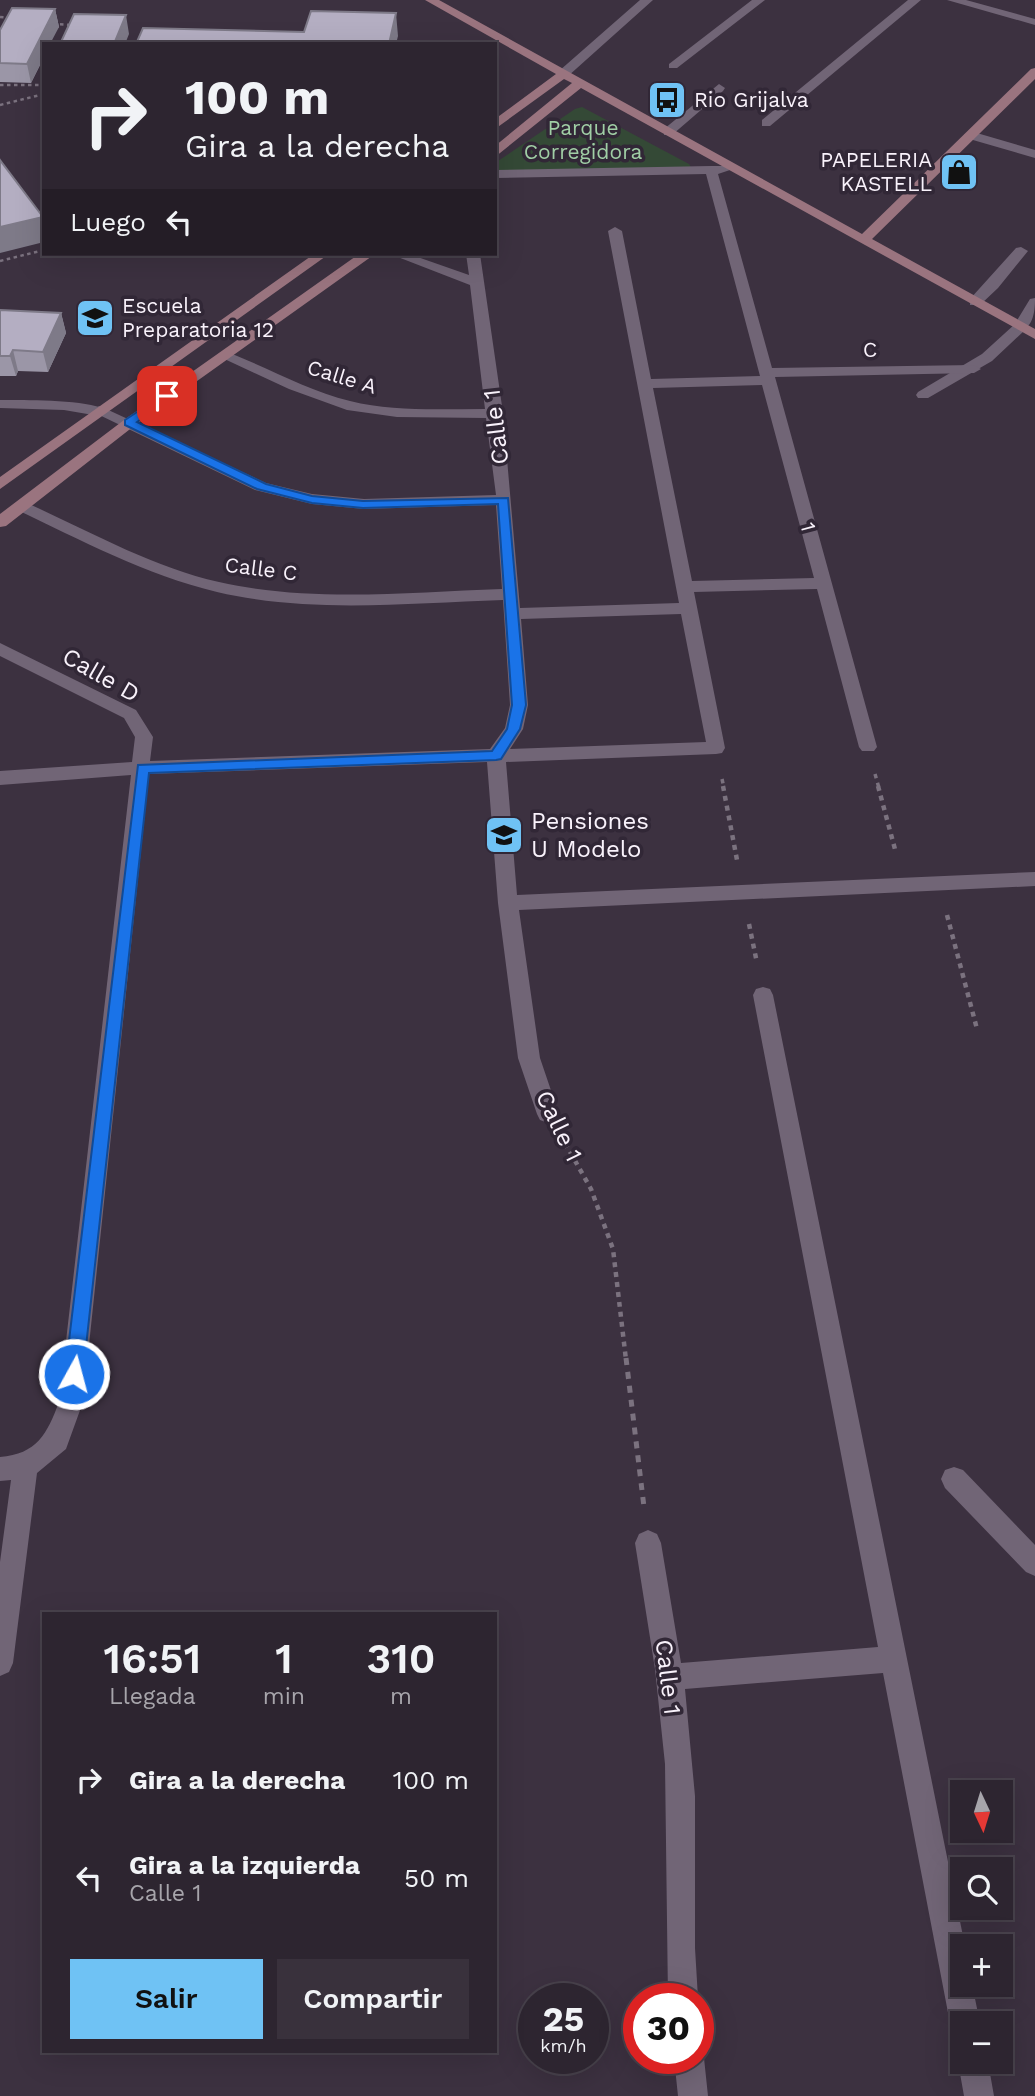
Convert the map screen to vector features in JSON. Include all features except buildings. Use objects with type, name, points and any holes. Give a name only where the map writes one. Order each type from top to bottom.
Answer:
[{"type":"street","points":[[431,0],[1035,335]]},
{"type":"street","points":[[497,124],[563,74],[647,0]]},
{"type":"street","points":[[673,66],[760,0]]},
{"type":"street","points":[[766,123],[915,0]]},
{"type":"street","points":[[953,0],[1035,22]]},
{"type":"street","points":[[863,240],[1035,72]]},
{"type":"street","points":[[497,151],[579,83]]},
{"type":"street","points":[[668,132],[719,88]]},
{"type":"street","points":[[497,134],[514,138]]},
{"type":"street","points":[[970,135],[1035,154]]},
{"type":"street","name":"1","points":[[711,170],[868,747]]},
{"type":"street","points":[[497,174],[736,170]]},
{"type":"street","points":[[0,778],[142,768],[716,748],[615,231]]},
{"type":"street","points":[[975,302],[1021,251]]},
{"type":"street","points":[[0,484],[319,256]]},
{"type":"street","points":[[0,522],[129,423],[365,256]]},
{"type":"street","points":[[403,256],[477,283]]},
{"type":"street","name":"Calle 1","points":[[474,256],[504,500],[519,705],[514,729],[496,755],[508,903],[529,1058],[548,1114]]},
{"type":"street","points":[[923,395],[974,369],[999,350],[1020,327],[1035,302]]},
{"type":"street","name":"Calle A","points":[[225,355],[329,400],[364,409],[401,413],[495,413]]},
{"type":"street","name":"C","points":[[646,384],[974,369]]},
{"type":"street","points":[[0,404],[64,406],[99,411],[261,487],[312,499],[363,504],[504,500]]},
{"type":"street","name":"Calle C","points":[[21,506],[174,573],[219,587],[273,596],[328,598],[511,594]]},
{"type":"street","points":[[685,587],[824,583]]},
{"type":"street","points":[[514,614],[689,608]]},
{"type":"street","name":"Calle D","points":[[0,649],[130,714],[144,737],[142,768]]},
{"type":"street","points":[[0,1663],[13,1468],[57,1441],[71,1402],[142,768]]},
{"type":"street","points":[[508,903],[1035,878]]},
{"type":"street","points":[[763,995],[963,2011]]},
{"type":"street","points":[[954,1479],[1035,1563]]},
{"type":"street","name":"Calle 1","points":[[648,1543],[670,1677],[681,1796],[679,1959],[681,1983]]},
{"type":"street","points":[[670,1677],[892,1659]]},
{"type":"street","points":[[691,2074],[693,2096]]},
{"type":"street","points":[[974,2074],[979,2096]]},
{"type":"path","points":[[0,17],[12,18]]},
{"type":"path","points":[[45,23],[77,26]]},
{"type":"path","points":[[53,34],[58,24]]},
{"type":"path","points":[[0,85],[42,85]]},
{"type":"path","points":[[0,105],[42,95]]},
{"type":"path","points":[[0,261],[42,250]]},
{"type":"path","points":[[868,747],[904,885]]},
{"type":"path","points":[[938,883],[977,1029]]},
{"type":"path","name":"Calle 1","points":[[548,1114],[591,1189],[613,1249],[648,1543]]},
{"type":"green space","name":"Parque Corregidora","points":[[582,107],[691,167],[497,172],[497,162],[575,109]]},
{"type":"place","name":"Rio Grijalva","points":[[667,100]]},
{"type":"place","name":"PAPELERIA KASTELL","points":[[959,172]]},
{"type":"place","name":"Escuela Preparatoria 12","points":[[95,318]]},
{"type":"place","name":"Pensiones U Modelo","points":[[504,835]]},
{"type":"route","points":[[74,1374],[142,768],[496,755],[514,729],[519,705],[504,500],[363,504],[312,499],[261,487],[129,423],[167,396]]}]
